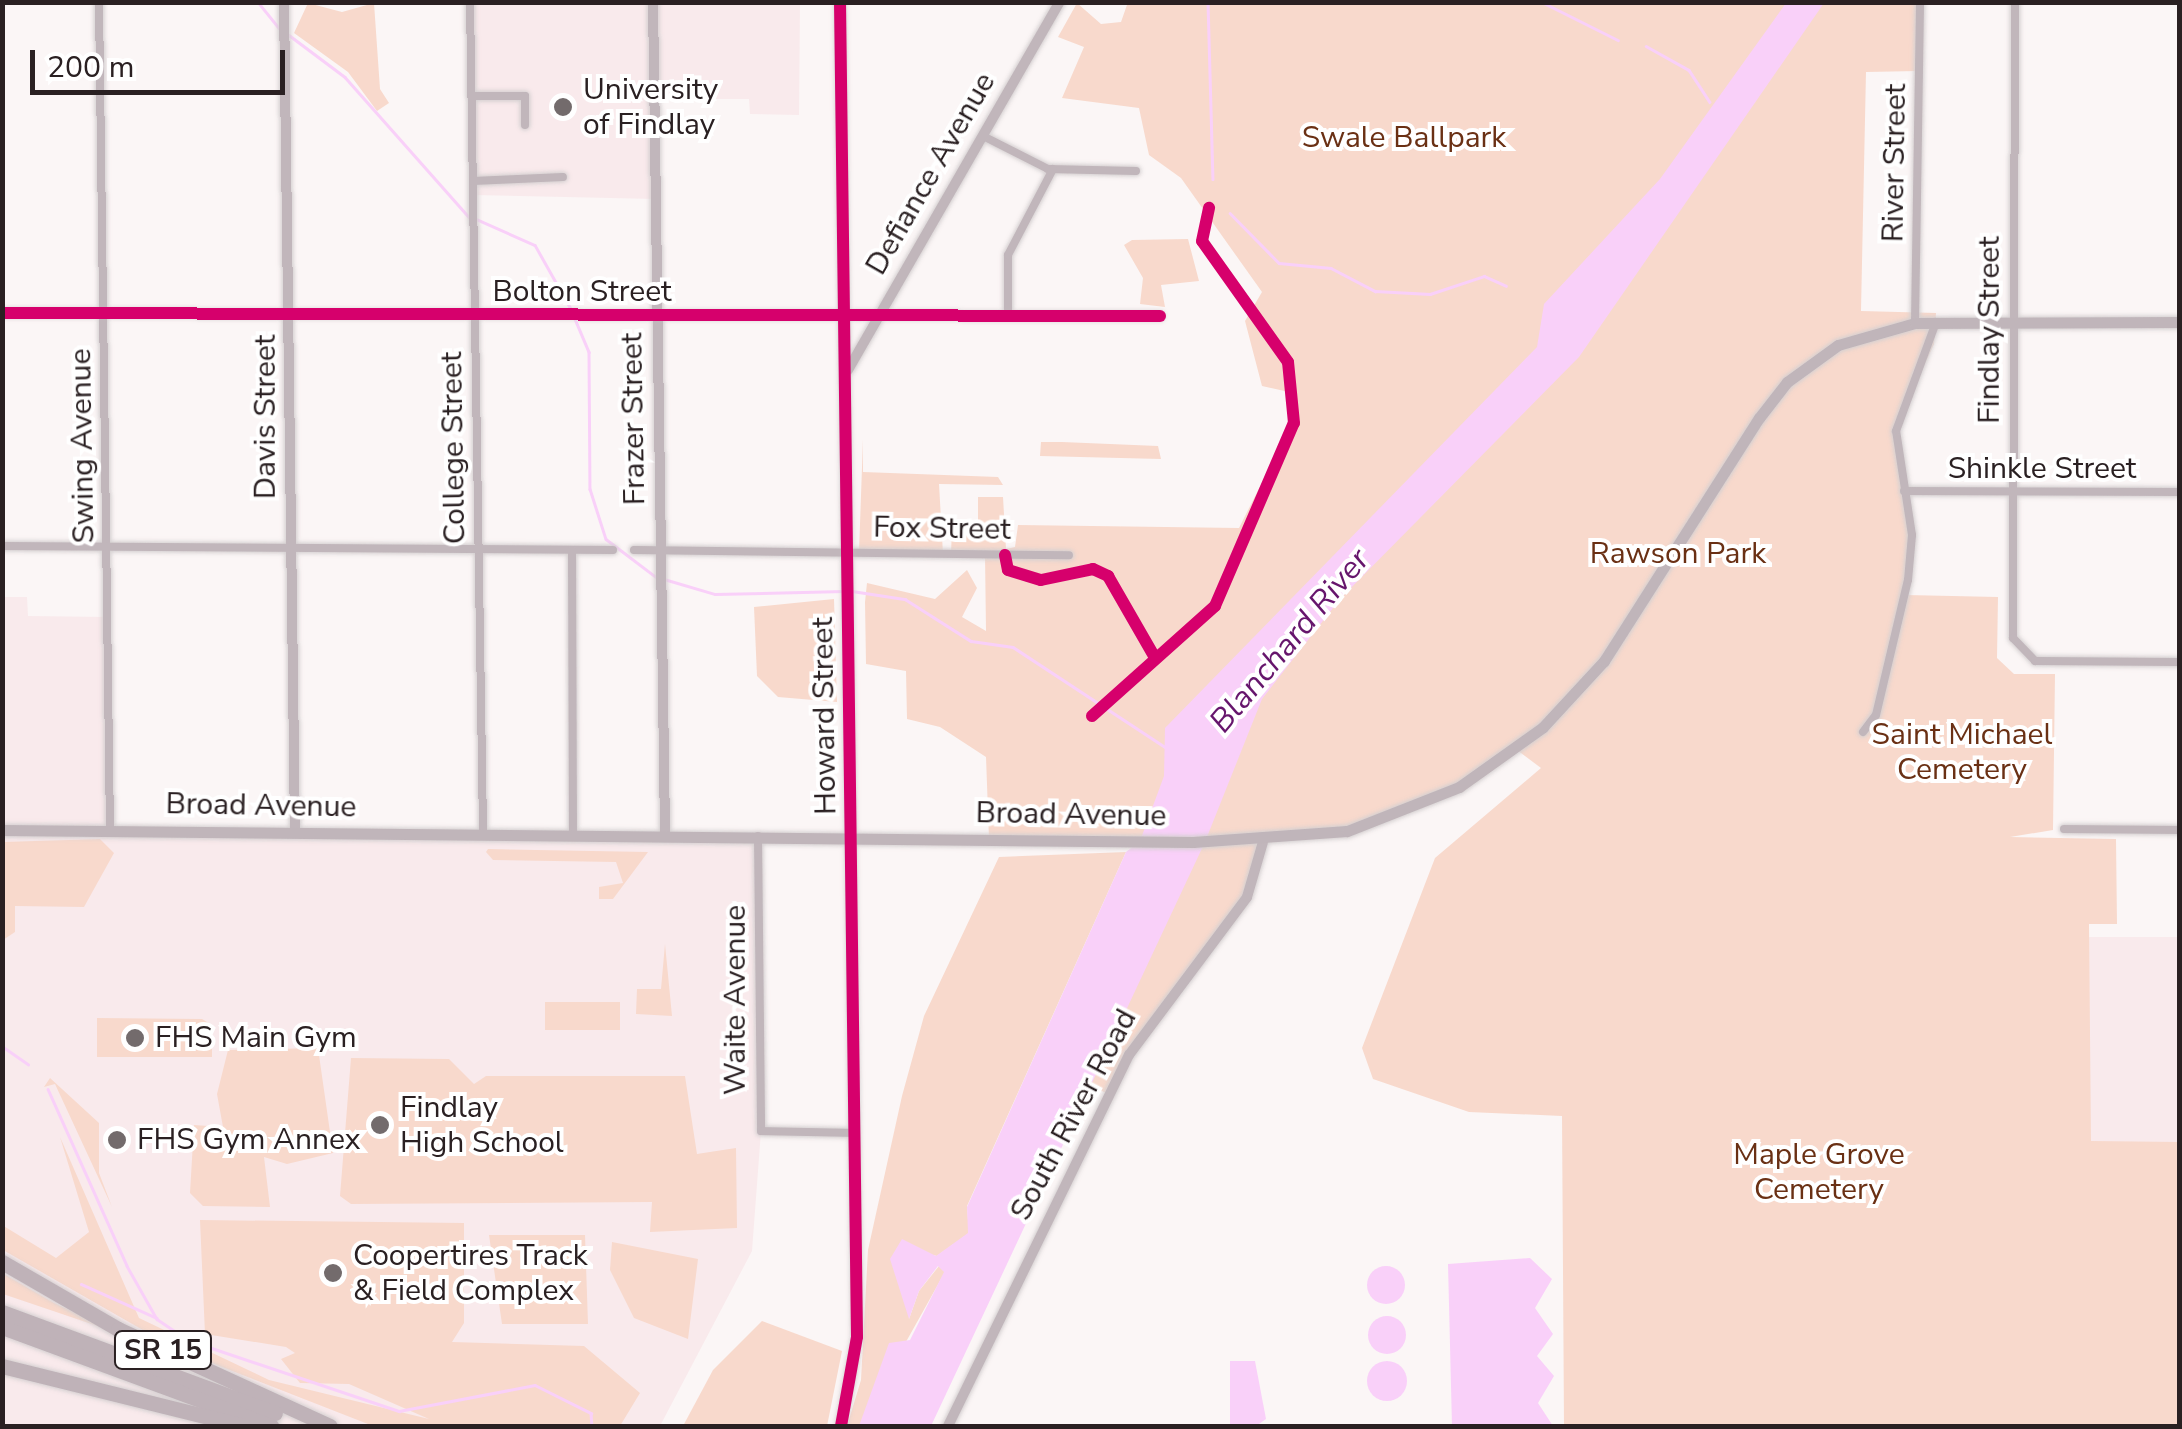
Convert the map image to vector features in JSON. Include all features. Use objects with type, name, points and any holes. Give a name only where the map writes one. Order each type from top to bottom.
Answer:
[{"type":"highway","name":"SR 15","points":[[2,1262],[118,1329],[330,1426]]},
{"type":"highway","points":[[2,1312],[311,1426]]},
{"type":"highway","points":[[2,1327],[271,1426]]},
{"type":"highway","name":"SR 15","points":[[2,1366],[245,1426]]},
{"type":"main road","name":"Broad Avenue","points":[[2,830],[1263,842],[1389,818],[1517,750],[1604,661],[1787,382],[1850,339],[1915,323],[2180,322]]},
{"type":"street","name":"Swing Avenue","points":[[99,2],[110,830]]},
{"type":"street","name":"Davis Street","points":[[284,2],[295,832]]},
{"type":"street","name":"College Street","points":[[470,2],[483,833]]},
{"type":"street","name":"Frazer Street","points":[[653,2],[665,835]]},
{"type":"street","name":"Howard Street","points":[[840,2],[857,1337],[842,1426]]},
{"type":"street","name":"Defiance Avenue","points":[[847,372],[1060,2]]},
{"type":"street","name":"River Street","points":[[1915,323],[1920,2]]},
{"type":"street","name":"Findlay Street","points":[[2015,2],[2012,631],[2024,655],[2180,662]]},
{"type":"street","points":[[472,96],[525,96],[525,124]]},
{"type":"street","points":[[984,136],[1053,169],[1136,171]]},
{"type":"street","points":[[1008,315],[1008,255],[1053,169]]},
{"type":"street","points":[[473,181],[564,178]]},
{"type":"street","name":"Bolton Street","points":[[2,313],[846,319],[1160,316]]},
{"type":"street","points":[[1862,732],[1876,715],[1906,595],[1904,491],[1896,431],[1936,322]]},
{"type":"street","name":"Shinkle Street","points":[[1904,491],[2180,492]]},
{"type":"street","points":[[2,546],[613,550]]},
{"type":"street","points":[[572,550],[573,834]]},
{"type":"street","name":"Fox Street","points":[[634,550],[1069,555]]},
{"type":"street","points":[[2064,830],[2180,830]]},
{"type":"street","name":"Waite Avenue","points":[[758,836],[761,1131],[854,1133]]},
{"type":"street","name":"South River Road","points":[[948,1426],[1129,1054],[1247,897],[1263,842]]},
{"type":"shaded area","name":"University of Findlay","points":[[470,3],[800,3],[799,115],[750,114],[749,99],[655,99],[656,199],[473,195]]},
{"type":"shaded area","name":"Findlay High School","points":[[2,597],[27,597],[28,616],[108,617],[110,829],[758,836],[761,1131],[752,1251],[660,1426],[3,1426]]},
{"type":"shaded area","points":[[2089,937],[2179,937],[2179,1142],[2089,1142]]},
{"type":"green space","points":[[1128,2],[1921,3],[1918,71],[1866,72],[1861,311],[1936,313],[1934,344],[1897,425],[1910,516],[1906,595],[1998,597],[1997,658],[2014,674],[2055,674],[2053,830],[2010,837],[2116,839],[2117,924],[2089,924],[2091,1141],[2179,1142],[2179,1426],[1564,1426],[1562,1116],[1469,1112],[1373,1079],[1362,1048],[1435,858],[1541,768],[1517,750],[1436,799],[1365,826],[1264,842],[1247,897],[1155,1013],[1108,1094],[1063,1072],[1161,842],[989,839],[986,757],[940,727],[907,719],[906,671],[866,664],[865,602],[867,583],[935,599],[967,570],[977,588],[962,617],[986,631],[985,555],[951,554],[952,527],[978,527],[978,497],[1003,497],[1006,549],[1015,547],[1018,525],[1239,528],[1290,427],[1289,392],[1262,386],[1245,321],[1262,292],[1181,178],[1149,155],[1139,108],[1062,98],[1084,47],[1058,37],[1077,3],[1101,24],[1121,22]]},
{"type":"green space","points":[[308,3],[342,12],[374,3],[380,89],[389,103],[377,111],[348,72],[294,33]]},
{"type":"green space","points":[[1188,239],[1199,281],[1161,285],[1165,307],[1140,304],[1143,278],[1124,245],[1132,240]]},
{"type":"green space","points":[[863,439],[863,472],[998,477],[1003,485],[939,484],[943,554],[859,552]]},
{"type":"green space","points":[[1041,442],[1158,446],[1161,459],[1040,456]]},
{"type":"green space","points":[[834,599],[837,702],[778,697],[757,676],[754,607]]},
{"type":"green space","points":[[100,839],[114,853],[84,907],[15,906],[15,932],[3,940],[3,842]]},
{"type":"green space","points":[[486,852],[648,852],[613,899],[599,899],[599,887],[623,883],[616,862],[493,860]]},
{"type":"green space","points":[[1126,852],[967,1206],[969,1233],[937,1256],[915,1251],[909,1319],[919,1291],[939,1266],[945,1272],[859,1426],[847,1426],[861,1380],[868,1250],[902,1096],[924,1016],[999,857]]},
{"type":"green space","points":[[665,944],[672,1016],[636,1014],[637,989],[661,989]]},
{"type":"green space","points":[[545,1002],[620,1002],[620,1030],[545,1030]]},
{"type":"green space","name":"FHS Main Gym","points":[[97,1018],[202,1019],[212,1025],[212,1057],[97,1057]]},
{"type":"green space","points":[[318,1048],[333,1153],[287,1164],[264,1157],[270,1207],[203,1206],[190,1193],[194,1125],[223,1127],[217,1094],[228,1050]]},
{"type":"green space","points":[[351,1058],[449,1059],[474,1084],[486,1076],[685,1076],[697,1154],[736,1148],[737,1228],[650,1232],[652,1202],[351,1204],[340,1196]]},
{"type":"green space","points":[[50,1078],[99,1123],[99,1173],[112,1207],[55,1084],[44,1087]]},
{"type":"green space","points":[[60,1137],[139,1318],[269,1380],[429,1419],[349,1384],[300,1383],[281,1359],[295,1353],[286,1347],[205,1334],[200,1220],[464,1223],[464,1323],[452,1342],[584,1346],[640,1393],[620,1426],[373,1426],[176,1349],[3,1250],[2,1225],[56,1258],[89,1232]]},
{"type":"green space","points":[[489,1235],[585,1235],[588,1324],[502,1324]]},
{"type":"green space","points":[[612,1242],[698,1259],[688,1339],[634,1318],[610,1270]]},
{"type":"green space","points":[[2,1273],[54,1303],[121,1334],[3,1294]]},
{"type":"green space","points":[[762,1321],[842,1351],[827,1426],[683,1426],[713,1370]]},
{"type":"water","name":"Blanchard River","points":[[1786,3],[1824,3],[1579,357],[1340,599],[1262,699],[1205,842],[931,1426],[859,1426],[889,1343],[910,1340],[944,1272],[938,1266],[919,1291],[909,1319],[890,1259],[902,1239],[936,1256],[968,1233],[967,1207],[1126,852],[1140,841],[1164,776],[1165,728],[1537,347],[1544,304],[1660,179]]},
{"type":"water","points":[[1530,1258],[1552,1279],[1535,1308],[1553,1334],[1537,1356],[1554,1376],[1538,1403],[1553,1426],[1452,1426],[1448,1264]]},
{"type":"water","points":[[1386,1266],[1400,1271],[1405,1285],[1400,1299],[1386,1304],[1372,1299],[1367,1285],[1372,1271]]},
{"type":"water","points":[[1387,1316],[1401,1321],[1406,1335],[1401,1349],[1387,1354],[1373,1349],[1368,1335],[1373,1321]]},
{"type":"water","points":[[1230,1361],[1255,1361],[1266,1419],[1256,1426],[1230,1426]]},
{"type":"water","points":[[1387,1361],[1401,1367],[1407,1381],[1401,1395],[1387,1401],[1373,1395],[1367,1381],[1373,1367]]},
{"type":"waterway","points":[[258,2],[279,28]]},
{"type":"waterway","points":[[1208,2],[1213,179]]},
{"type":"waterway","points":[[1542,2],[1618,40]]},
{"type":"waterway","points":[[289,35],[345,77],[469,217]]},
{"type":"waterway","points":[[1646,46],[1689,70],[1710,102]]},
{"type":"waterway","points":[[1230,213],[1279,263],[1331,268],[1375,291],[1430,294],[1484,276],[1506,286]]},
{"type":"waterway","points":[[476,219],[535,245],[570,307],[589,352],[590,489],[606,539],[656,577]]},
{"type":"waterway","points":[[664,579],[715,594],[844,591]]},
{"type":"waterway","points":[[852,591],[905,599],[971,641],[1013,647],[1165,747]]},
{"type":"waterway","points":[[2,1046],[28,1064]]},
{"type":"waterway","points":[[48,1089],[127,1266],[157,1319],[188,1340],[399,1411],[535,1385],[591,1413],[592,1426]]},
{"type":"waterway","points":[[81,1284],[157,1318]]},
{"type":"cycle path","points":[[840,2],[857,1337],[841,1426]]},
{"type":"cycle path","points":[[1092,716],[1215,606],[1294,423],[1288,362],[1202,241],[1209,208]]},
{"type":"cycle path","points":[[2,313],[1160,316]]},
{"type":"cycle path","points":[[1005,555],[1008,570],[1041,580],[1093,569],[1108,576],[1154,656]]},
{"type":"place","name":"University of Findlay","points":[[563,107]]},
{"type":"place","name":"FHS Main Gym","points":[[135,1038]]},
{"type":"place","name":"Findlay High School","points":[[380,1125]]},
{"type":"place","name":"FHS Gym Annex","points":[[117,1140]]},
{"type":"place","name":"Coopertires Track & Field Complex","points":[[333,1273]]},
{"type":"park label","name":"Swale Ballpark","points":[[1404,138]]},
{"type":"park label","name":"Rawson Park","points":[[1678,554]]},
{"type":"park label","name":"Saint Michael Cemetery","points":[[1962,752]]},
{"type":"park label","name":"Maple Grove Cemetery","points":[[1819,1172]]}]
